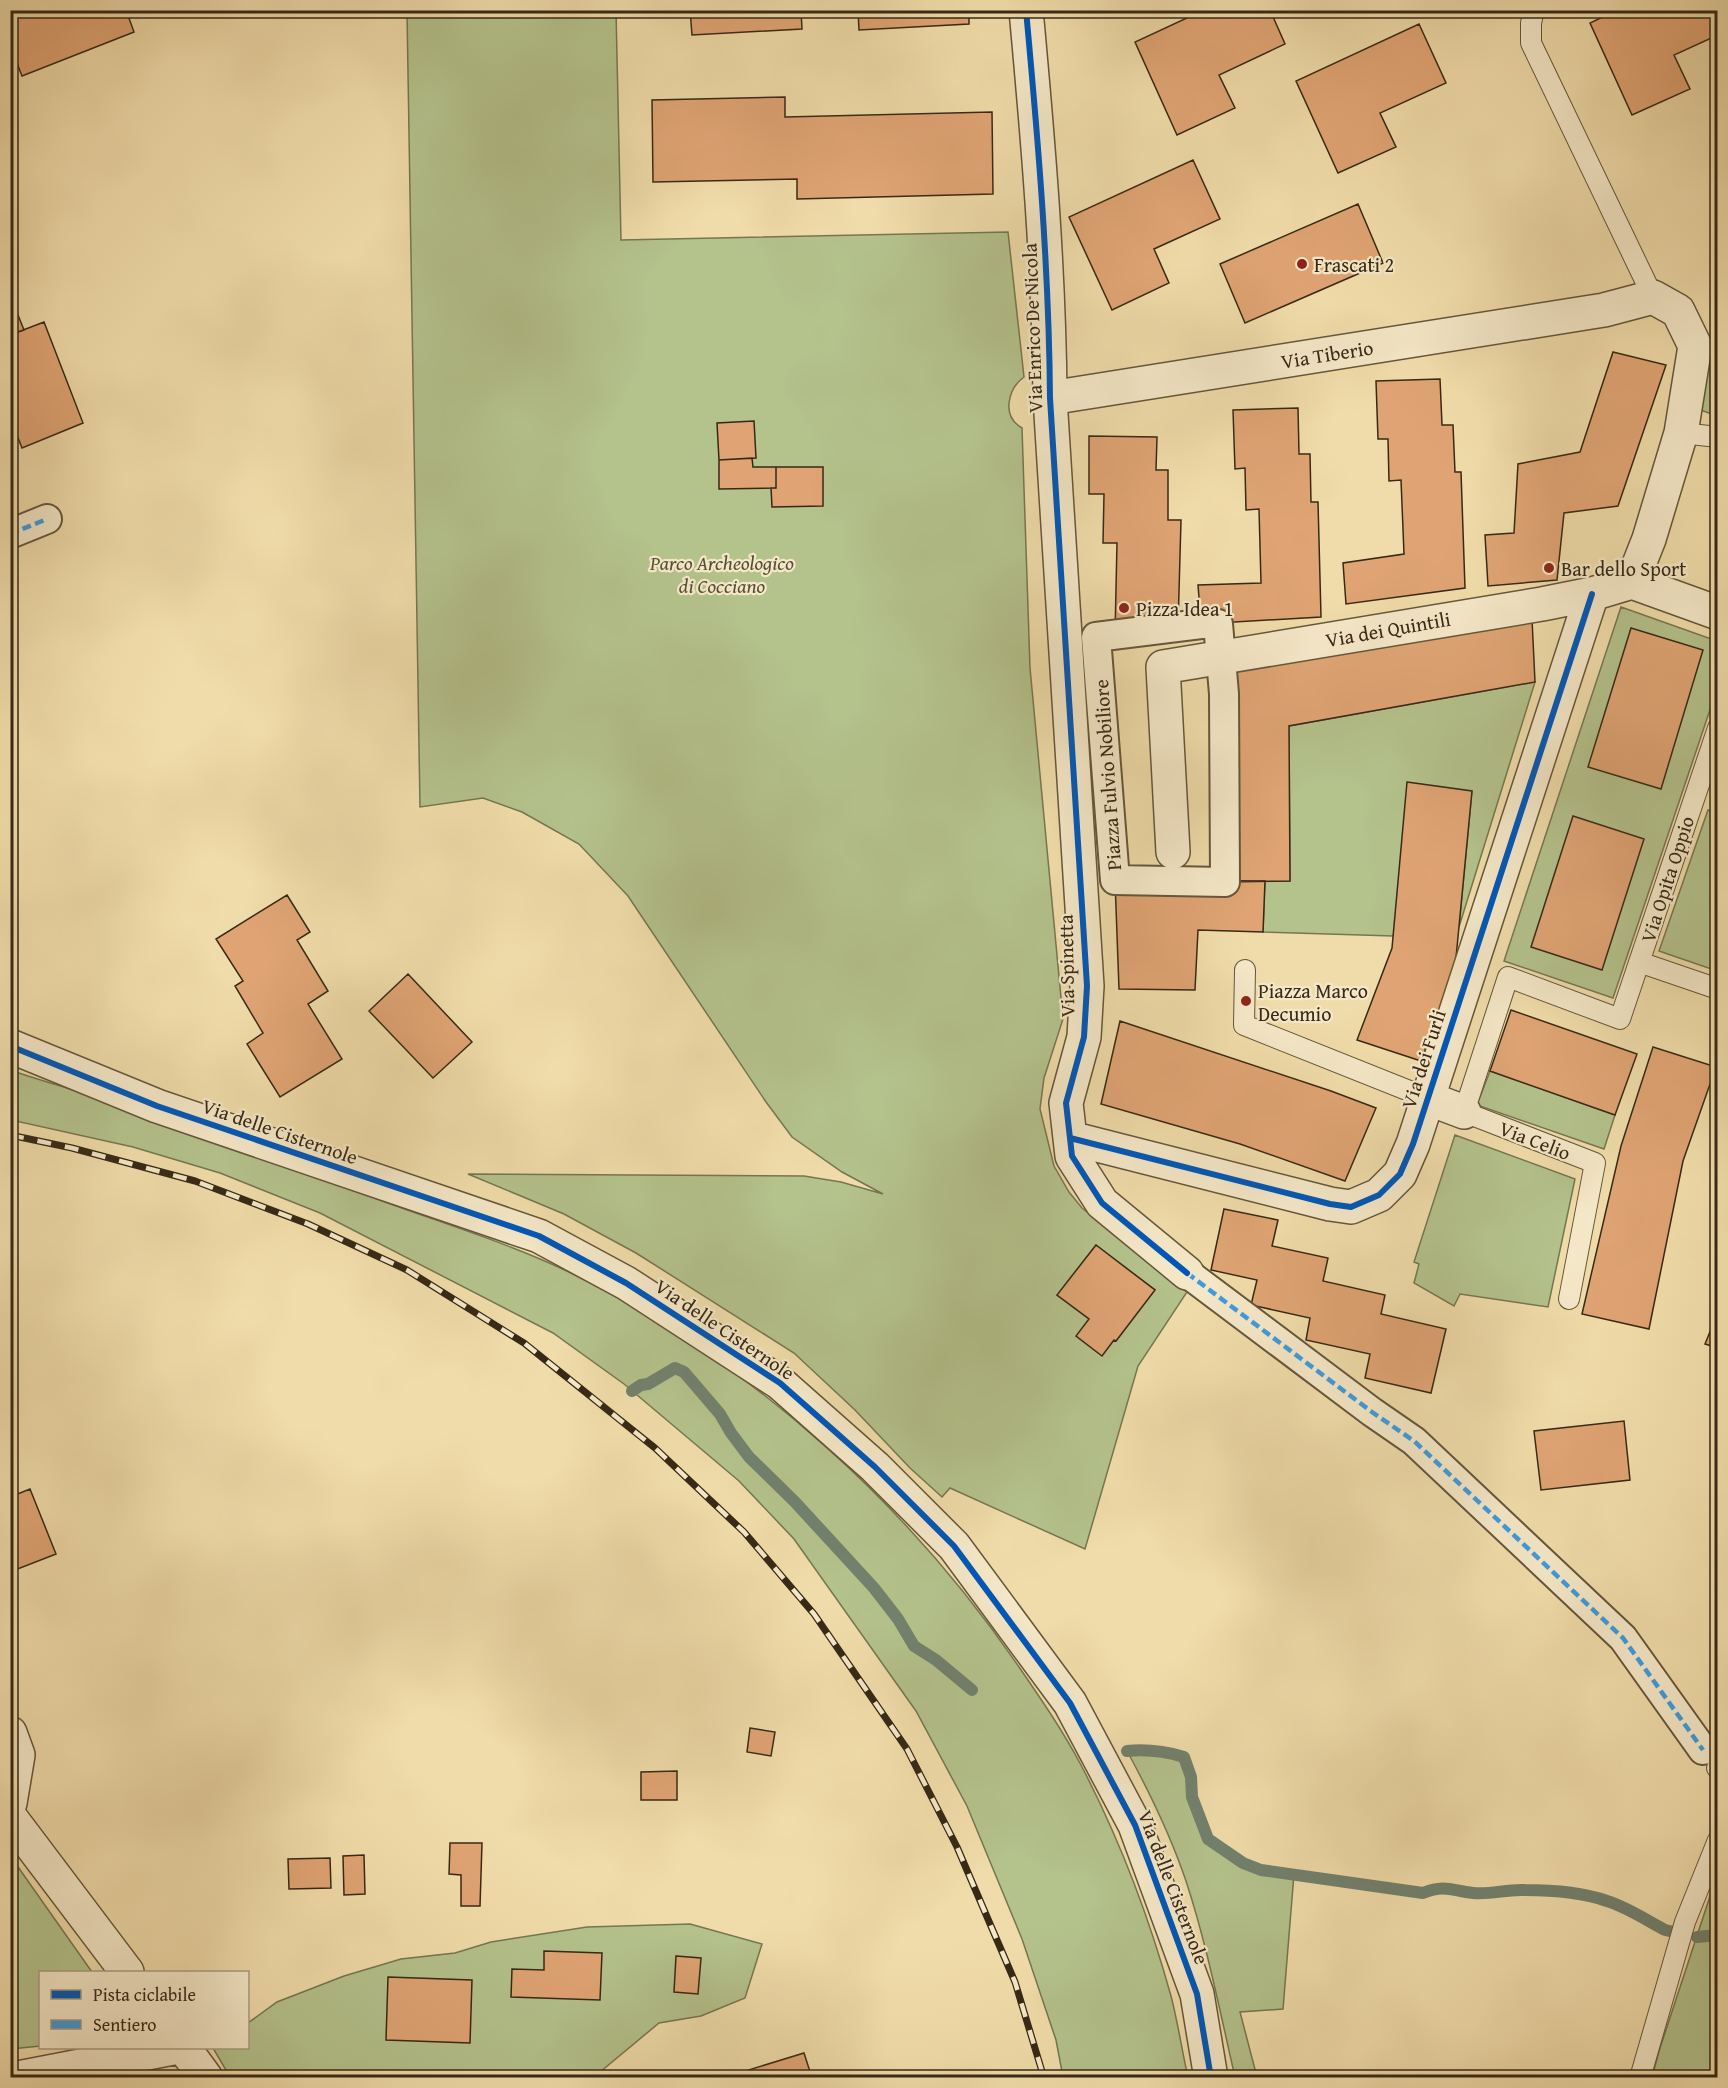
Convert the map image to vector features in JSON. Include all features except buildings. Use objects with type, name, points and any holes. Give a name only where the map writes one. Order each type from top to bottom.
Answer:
[{"type":"street","name":"Via Enrico De Nicola","points":[[1026,10],[1042,181],[1049,308],[1050,398],[1065,644]]},
{"type":"street","name":"Via Tiberio","points":[[1050,398],[1604,310],[1653,297]]},
{"type":"street","points":[[1653,297],[1678,312],[1695,346],[1683,419],[1648,539],[1632,582],[1711,610]]},
{"type":"street","points":[[10,534],[46,519]]},
{"type":"street","name":"Via dei Quintili","points":[[1220,658],[1555,601],[1587,608],[1632,582]]},
{"type":"street","name":"Via dei Furli","points":[[1070,1138],[1330,1204],[1351,1207],[1379,1195],[1400,1173],[1413,1144],[1587,608]]},
{"type":"street","name":"Piazza Fulvio Nobiliore","points":[[1201,624],[1218,624],[1220,658],[1224,693],[1225,882],[1115,880],[1096,637],[1201,624]]},
{"type":"street","name":"Via Spinetta","points":[[1065,644],[1087,986],[1084,1037],[1066,1103],[1072,1156],[1102,1203],[1187,1273]]},
{"type":"street","points":[[1173,852],[1163,667],[1220,658]]},
{"type":"street","name":"Via delle Cisternole","points":[[10,1046],[157,1106],[540,1236],[626,1283],[780,1383],[875,1467],[954,1546],[1070,1703],[1139,1835],[1197,1994],[1211,2078]]},
{"type":"street","name":"Via Celio","points":[[1427,1098],[1464,1112]]},
{"type":"street","points":[[1187,1273],[1413,1441],[1623,1638],[1703,1750]]},
{"type":"street","points":[[10,1734],[18,1755],[10,1803]]},
{"type":"street","points":[[10,1817],[126,1971]]},
{"type":"street","points":[[18,2078],[168,2049]]},
{"type":"street","points":[[185,2049],[207,2078]]},
{"type":"lane","points":[[1534,10],[1531,23],[1531,43],[1653,297]]},
{"type":"lane","points":[[1683,419],[1718,437]]},
{"type":"lane","name":"Via Opita Oppio","points":[[1464,1112],[1508,977],[1620,1019],[1718,728]]},
{"type":"lane","points":[[1639,962],[1718,989]]},
{"type":"lane","name":"Via Celio","points":[[1245,970],[1244,1025],[1427,1098]]},
{"type":"lane","name":"Via Celio","points":[[1464,1112],[1595,1163],[1569,1299]]},
{"type":"lane","points":[[1640,2078],[1685,1922],[1718,1840]]},
{"type":"green space","name":"Parco Archeologico di Cocciano","points":[[407,11],[616,11],[621,240],[1008,232],[1024,377],[1014,388],[1009,410],[1015,423],[1022,428],[1030,668],[1063,1019],[1044,1078],[1040,1109],[1054,1166],[1069,1192],[1082,1208],[1187,1292],[1138,1366],[1085,1549],[950,1488],[942,1497],[794,1353],[636,1253],[564,1214],[468,1174],[804,1176],[841,1182],[883,1194],[842,1172],[792,1137],[766,1102],[628,896],[579,844],[522,812],[483,798],[420,807]],"holes":[[[1096,1245],[1155,1290],[1116,1341],[1077,1336],[1089,1319],[1057,1295]]]},
{"type":"green space","points":[[1717,335],[1717,416],[1695,408]]},
{"type":"green space","points":[[1621,607],[1717,641],[1717,689],[1613,998],[1504,961]]},
{"type":"green space","points":[[1535,682],[1459,927],[1472,791],[1393,936],[1263,932],[1265,881],[1290,881],[1289,726]]},
{"type":"green space","points":[[1708,810],[1717,813],[1717,971],[1659,951]]},
{"type":"green space","points":[[10,1070],[153,1116],[482,1236],[560,1268],[649,1316],[711,1356],[770,1400],[826,1447],[929,1551],[976,1608],[1019,1667],[1074,1752],[1108,1821],[1143,1907],[1171,1996],[1188,2077],[1063,2077],[1056,2040],[1022,1939],[967,1806],[916,1711],[794,1539],[739,1481],[624,1384],[553,1333],[320,1213],[220,1173],[133,1147],[11,1120]]},
{"type":"green space","points":[[1490,1071],[1615,1115],[1604,1149],[1477,1105]]},
{"type":"green space","points":[[1455,1135],[1575,1179],[1548,1307],[1460,1294],[1454,1306],[1414,1283],[1419,1264],[1414,1262]]},
{"type":"green space","points":[[1146,1749],[1184,1757],[1191,1777],[1192,1797],[1208,1839],[1243,1863],[1262,1870],[1294,1874],[1283,2009],[1240,2012],[1257,2077],[1235,2077],[1194,1905],[1174,1848],[1127,1751]]},
{"type":"green space","points":[[11,1857],[91,1971],[39,1971],[39,2046],[11,2049]]},
{"type":"green space","points":[[1717,1875],[1717,2077],[1652,2077],[1660,2048]]},
{"type":"green space","points":[[690,1924],[762,1944],[745,1998],[701,2016],[659,2023],[594,2077],[230,2077],[214,2049],[249,2049],[249,2022],[277,2002],[344,1976],[401,1959],[455,1953],[491,1942],[587,1927]]},
{"type":"waterway","points":[[632,1391],[675,1368],[684,1372],[720,1414],[749,1457],[795,1502],[874,1588],[898,1619],[914,1646],[936,1660],[972,1690]]},
{"type":"waterway","points":[[1127,1751],[1156,1751],[1184,1757],[1191,1777],[1192,1797],[1208,1839],[1243,1863],[1261,1870],[1423,1893],[1449,1889],[1479,1893],[1518,1890],[1577,1894],[1614,1904],[1665,1930],[1674,1932]]},
{"type":"waterway","points":[[1697,1937],[1718,1935]]},
{"type":"railway","points":[[10,1135],[72,1148],[195,1181],[308,1224],[407,1270],[524,1343],[655,1448],[744,1532],[814,1614],[907,1749],[957,1847],[1015,1982],[1044,2078]]},
{"type":"marked path","points":[[10,534],[47,519]]},
{"type":"marked path","points":[[1187,1273],[1414,1441],[1623,1638],[1703,1750]]},
{"type":"cycle path","points":[[1026,10],[1042,204],[1048,301],[1050,398],[1087,986],[1084,1037],[1066,1103],[1072,1156],[1102,1203],[1187,1273]]},
{"type":"cycle path","points":[[1070,1138],[1330,1204],[1351,1207],[1379,1195],[1400,1174],[1413,1144],[1592,594]]},
{"type":"cycle path","points":[[10,1046],[157,1106],[539,1236],[626,1283],[780,1383],[875,1467],[954,1546],[1070,1703],[1135,1825],[1197,1994],[1211,2078]]},
{"type":"place","name":"Frascati 2","points":[[1302,264]]},
{"type":"place","name":"Bar dello Sport","points":[[1549,568]]},
{"type":"place","name":"Pizza Idea 1","points":[[1124,608]]},
{"type":"place","name":"Piazza Marco Decumio","points":[[1246,1001]]}]
